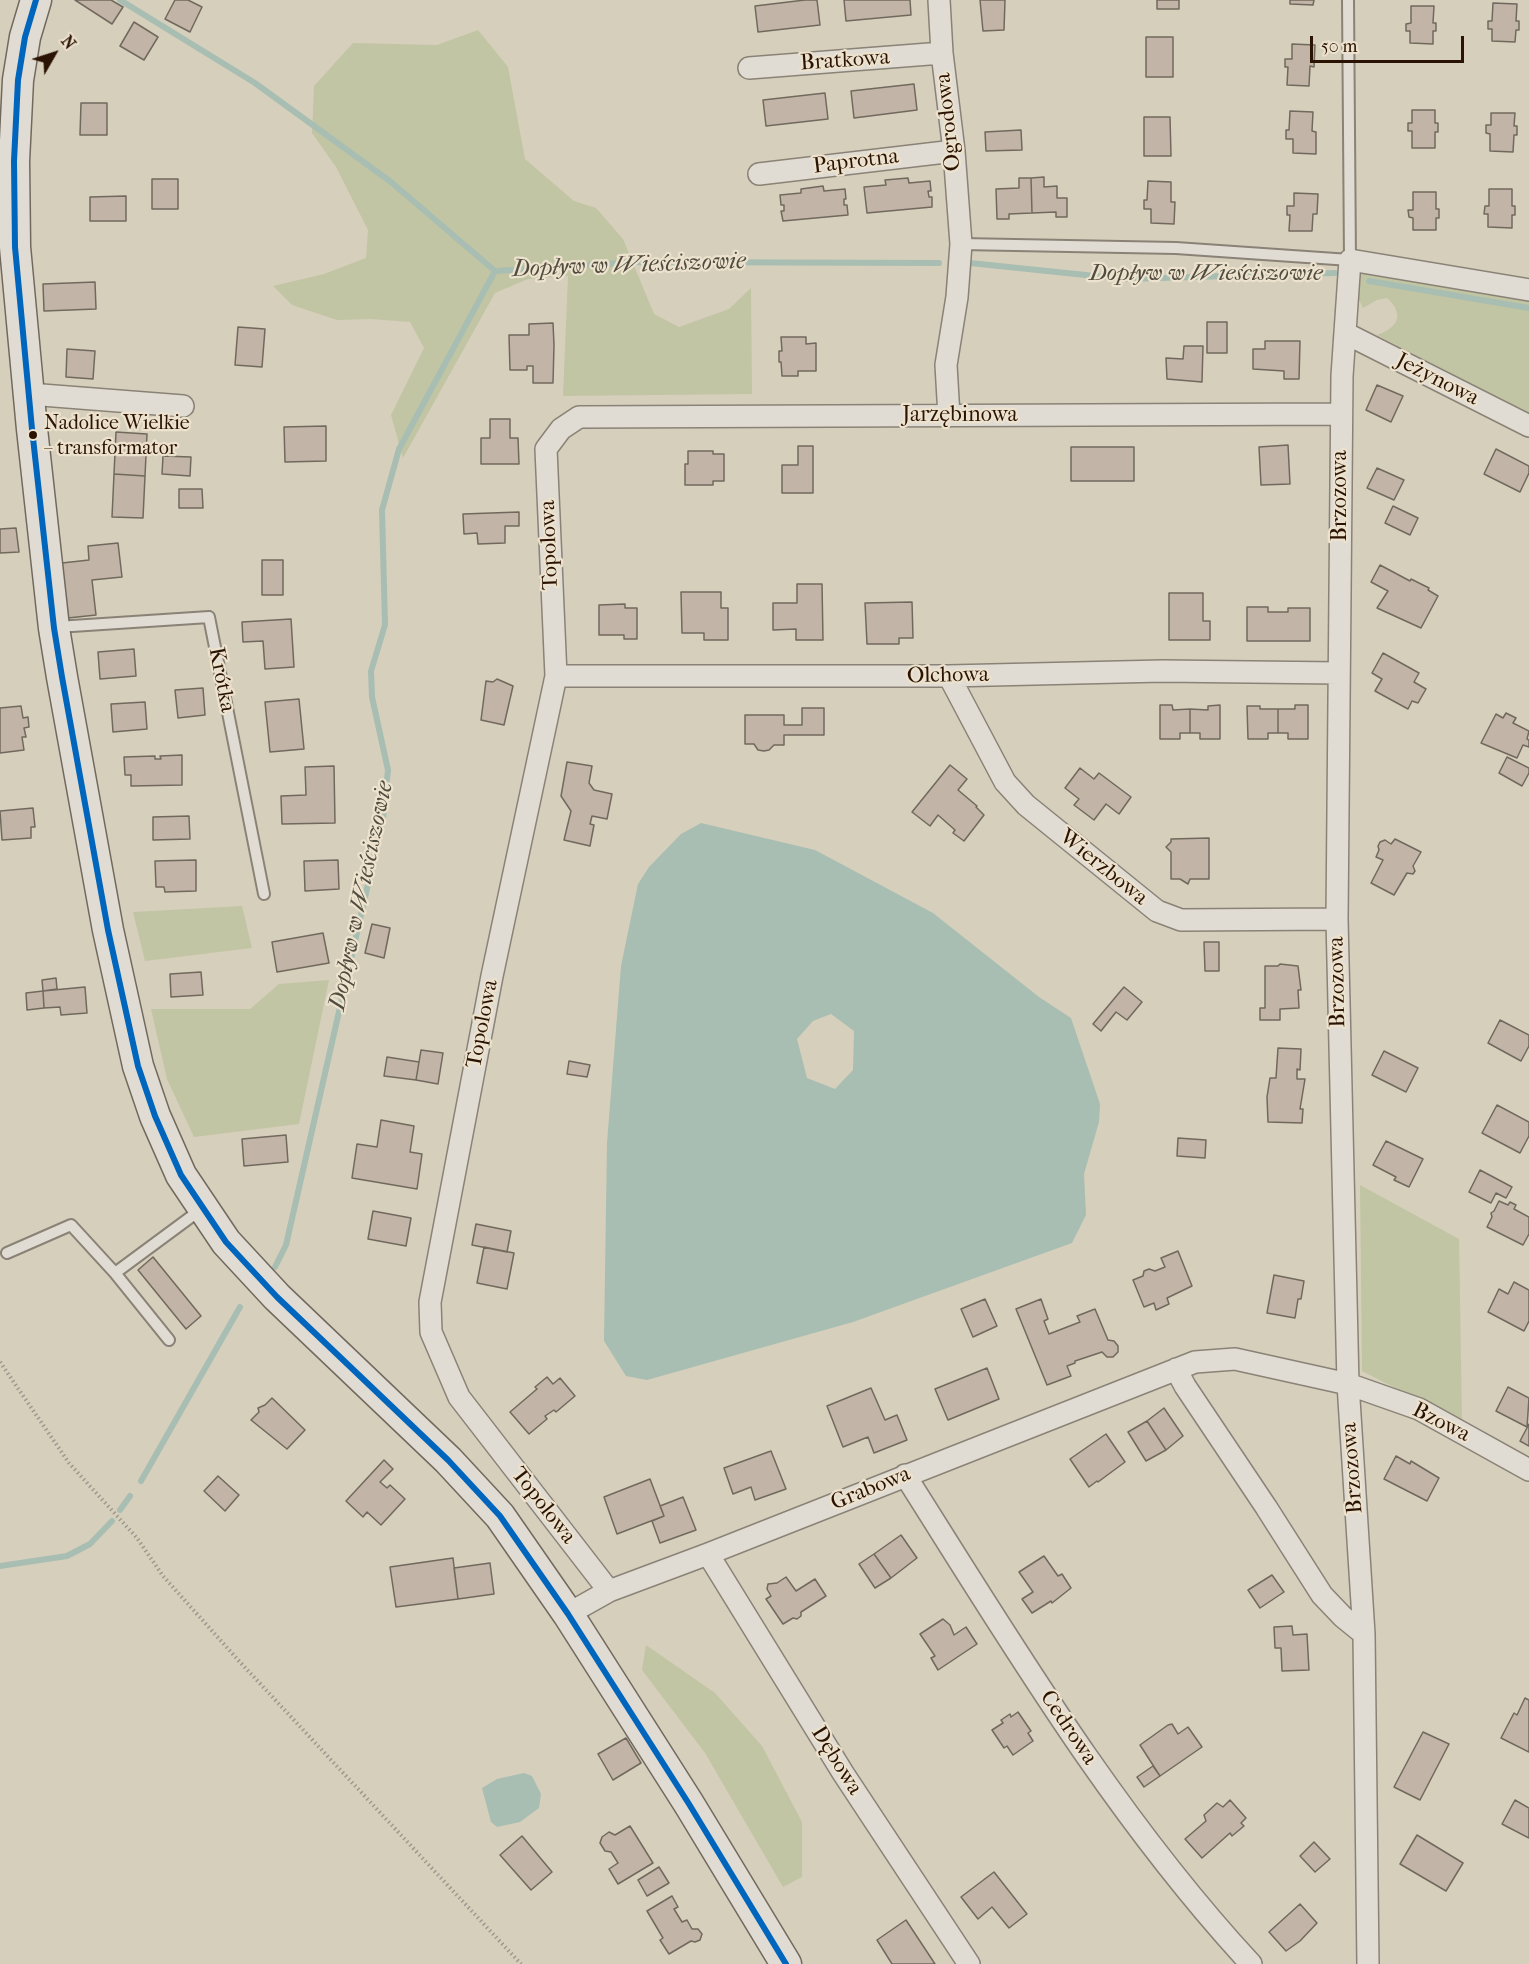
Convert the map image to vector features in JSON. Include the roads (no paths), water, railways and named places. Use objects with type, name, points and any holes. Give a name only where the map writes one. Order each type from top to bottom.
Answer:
[{"type":"street","points":[[36,0],[9,81],[14,161],[15,247],[29,394],[54,628],[108,930],[138,1066],[155,1116],[181,1175],[226,1242],[250,1270],[448,1460],[500,1516],[567,1614],[689,1804],[786,1964]]},
{"type":"street","name":"Ogrodowa","points":[[939,0],[961,244],[957,297],[946,365],[949,417]]},
{"type":"street","name":"Bratkowa","points":[[749,68],[942,53]]},
{"type":"street","name":"Paprotna","points":[[759,174],[954,151]]},
{"type":"street","points":[[1350,260],[1529,290]]},
{"type":"street","name":"Brzozowa","points":[[1350,260],[1341,414],[1337,919],[1348,1384],[1364,1634],[1368,1964]]},
{"type":"street","name":"Jeżynowa","points":[[1345,333],[1529,426]]},
{"type":"street","points":[[29,394],[183,406]]},
{"type":"street","name":"Jarzębinowa","points":[[579,417],[1341,414]]},
{"type":"street","name":"Topolowa","points":[[579,417],[561,429],[546,449],[556,676],[492,976],[430,1302],[431,1332],[459,1397],[609,1591]]},
{"type":"street","name":"Olchowa","points":[[556,676],[949,676],[1162,671],[1339,673]]},
{"type":"street","name":"Wierzbowa","points":[[949,676],[1005,782],[1026,805],[1157,911],[1181,920],[1337,919]]},
{"type":"street","name":"Grabowa","points":[[567,1614],[609,1591],[1195,1362],[1234,1359],[1348,1384]]},
{"type":"street","points":[[1176,1369],[1322,1595],[1343,1617],[1364,1634]]},
{"type":"street","name":"Bzowa","points":[[1348,1384],[1419,1409],[1529,1470]]},
{"type":"street","name":"Cedrowa","points":[[905,1475],[1075,1741],[1140,1832],[1208,1917],[1251,1964]]},
{"type":"street","name":"Dębowa","points":[[708,1554],[843,1773],[969,1964]]},
{"type":"lane","name":"Brzozowa","points":[[1348,0],[1350,260]]},
{"type":"lane","points":[[961,244],[1176,248],[1350,260]]},
{"type":"lane","name":"Krótka","points":[[54,628],[209,617],[264,894]]},
{"type":"lane","points":[[115,1273],[203,1208]]},
{"type":"lane","points":[[8,1253],[71,1225],[115,1273],[169,1340]]},
{"type":"waterway","points":[[120,0],[255,83],[391,182],[495,271]]},
{"type":"waterway","name":"Dopływ w Wieściszowie","points":[[275,1267],[286,1245],[383,818],[388,770],[372,697],[371,671],[385,625],[382,510],[399,449],[495,271],[637,262],[939,263]]},
{"type":"waterway","name":"Dopływ w Wieściszowie","points":[[970,263],[1124,279],[1335,273]]},
{"type":"waterway","points":[[1369,281],[1529,308]]},
{"type":"waterway","name":"Dopływ w Wieściszowie","points":[[141,1481],[240,1307]]},
{"type":"waterway","name":"Dopływ w Wieściszowie","points":[[120,1510],[130,1496]]},
{"type":"waterway","name":"Dopływ w Wieściszowie","points":[[0,1566],[67,1556],[90,1544],[112,1521]]},
{"type":"place","name":"Nadolice Wielkie – transformator","points":[[33,435]]}]
